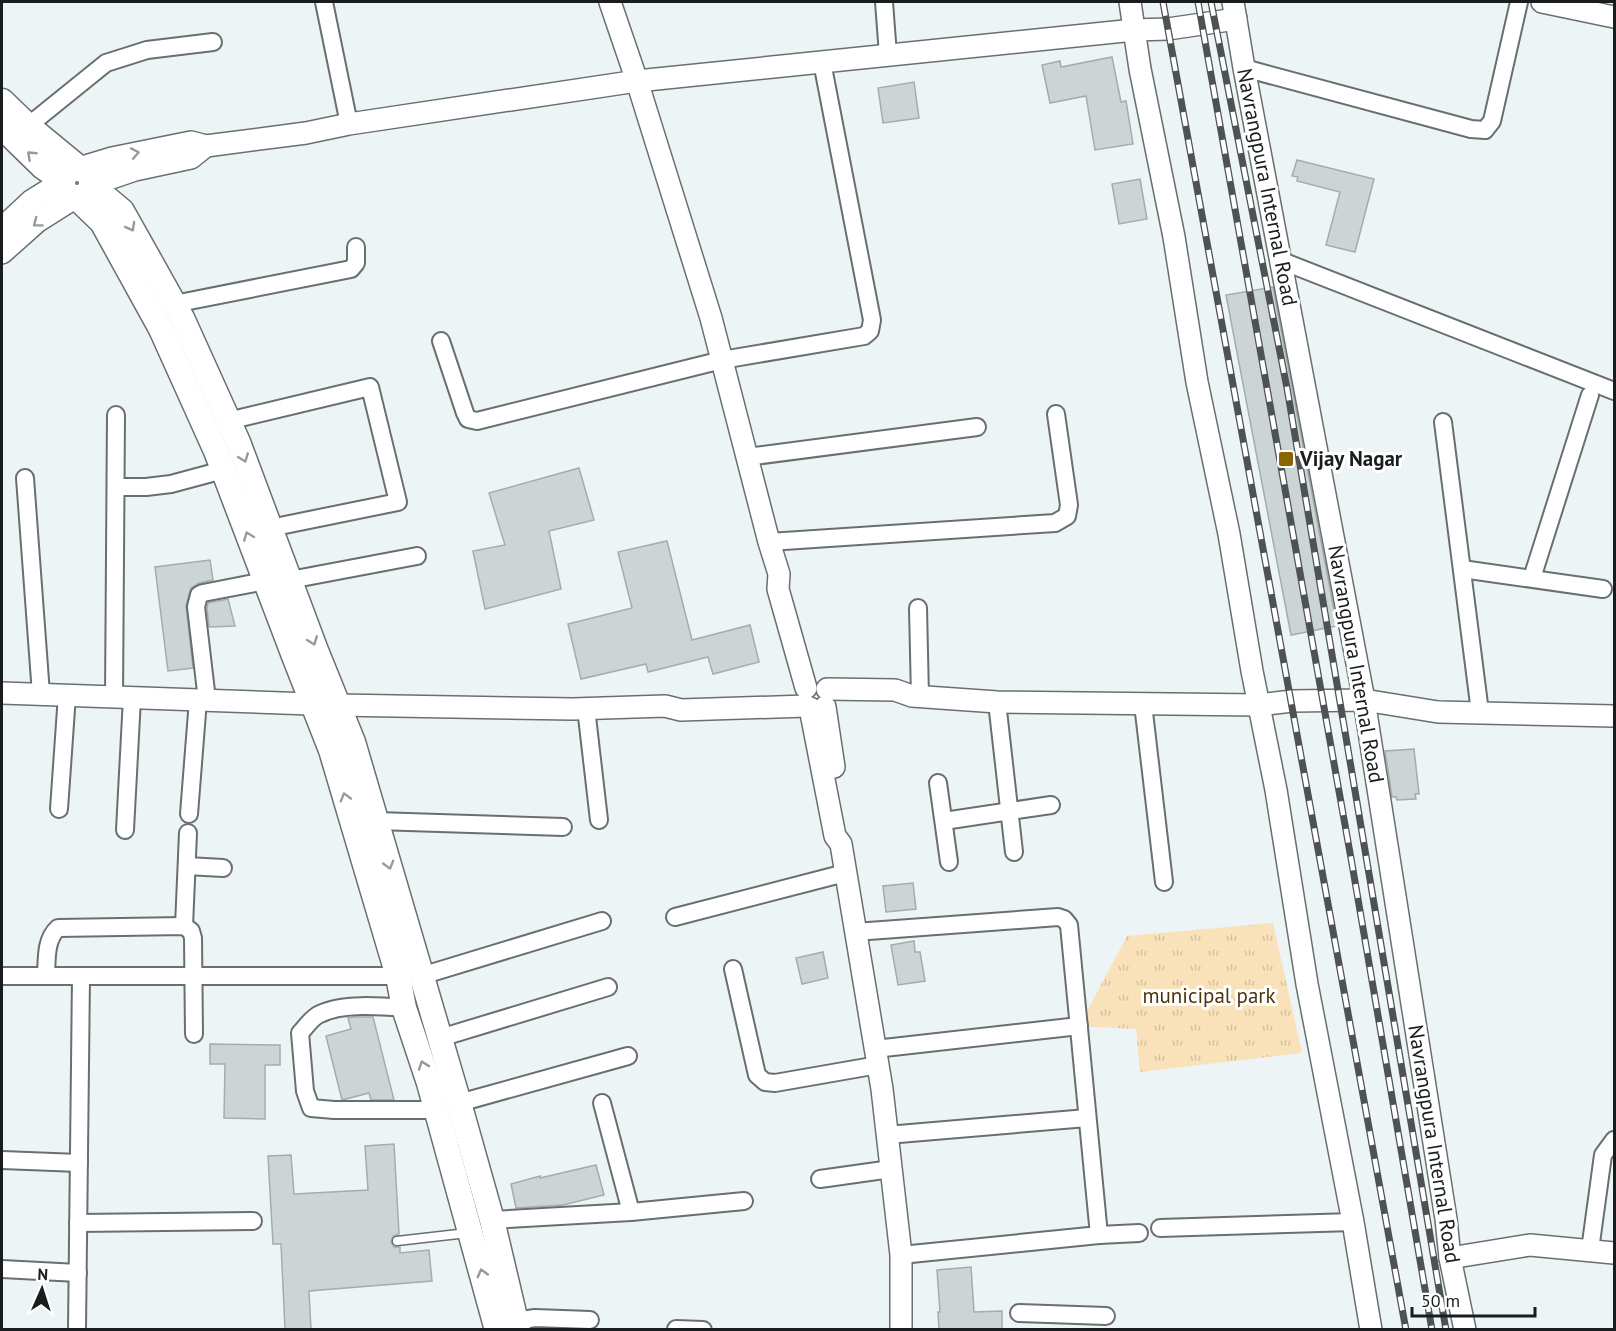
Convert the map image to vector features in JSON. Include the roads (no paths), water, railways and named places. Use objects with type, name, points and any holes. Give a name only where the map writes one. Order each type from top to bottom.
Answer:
[{"type":"main road","points":[[2,101],[28,126],[77,183],[102,222],[161,328],[223,470],[331,750],[398,976],[404,1008],[429,1083],[448,1107],[492,1220],[510,1327]]},
{"type":"main road","points":[[2,128],[43,167],[77,183],[122,211],[174,304],[238,442],[353,742],[440,1038],[448,1107],[471,1233],[510,1327]]},
{"type":"street","points":[[324,2],[349,124]]},
{"type":"street","points":[[610,2],[711,318],[769,542],[779,574],[792,586],[845,835],[841,844],[877,1057],[901,1255],[901,1329]]},
{"type":"street","points":[[884,2],[888,55]]},
{"type":"street","points":[[1130,2],[1174,237],[1197,382],[1229,534],[1252,671],[1276,789],[1307,984],[1353,1222],[1371,1329]]},
{"type":"street","points":[[1244,68],[1471,129],[1485,130],[1492,121],[1519,2]]},
{"type":"street","points":[[1542,2],[1614,17]]},
{"type":"street","points":[[2,228],[31,201],[77,183],[191,158],[206,146],[306,133],[349,124],[637,81],[1134,30],[1168,29],[1234,10]]},
{"type":"street","name":"Navrangpura Internal Road","points":[[1234,10],[1364,700],[1443,1195],[1450,1258],[1466,1329]]},
{"type":"street","points":[[28,126],[106,63],[147,50],[213,42]]},
{"type":"street","points":[[441,340],[465,413],[468,419],[477,421],[722,360],[864,336],[870,331],[872,320],[822,62]]},
{"type":"street","points":[[2,253],[77,183]]},
{"type":"street","points":[[174,304],[351,269],[356,263],[356,247]]},
{"type":"street","points":[[1282,261],[1614,391]]},
{"type":"street","points":[[228,421],[370,387],[398,502],[270,528]]},
{"type":"street","points":[[1532,578],[1590,395]]},
{"type":"street","points":[[769,542],[1055,523],[1066,516],[1069,505],[1056,414]]},
{"type":"street","points":[[116,415],[125,830]]},
{"type":"street","points":[[1443,422],[1480,712]]},
{"type":"street","points":[[747,457],[977,427]]},
{"type":"street","points":[[116,487],[171,484],[223,470]]},
{"type":"street","points":[[26,478],[41,694]]},
{"type":"street","points":[[290,580],[417,556]]},
{"type":"street","points":[[1462,569],[1603,589]]},
{"type":"street","points":[[189,814],[202,700],[196,607],[199,595],[265,581]]},
{"type":"street","points":[[916,697],[918,608]]},
{"type":"street","points":[[2,693],[338,705],[586,708],[665,706],[681,710],[895,690],[916,697],[997,702],[1259,705],[1292,701],[1364,700],[1438,712],[1614,716]]},
{"type":"street","points":[[59,809],[67,695]]},
{"type":"street","points":[[997,702],[1014,852]]},
{"type":"street","points":[[1143,704],[1164,882]]},
{"type":"street","points":[[586,708],[599,820]]},
{"type":"street","points":[[938,783],[949,862]]},
{"type":"street","points":[[944,821],[1051,805]]},
{"type":"street","points":[[376,821],[563,826]]},
{"type":"street","points":[[184,926],[188,833]]},
{"type":"street","points":[[187,866],[223,868]]},
{"type":"street","points":[[675,917],[845,873]]},
{"type":"street","points":[[855,932],[1058,917],[1064,919],[1069,925],[1099,1235]]},
{"type":"street","points":[[421,976],[603,921]]},
{"type":"street","points":[[45,976],[48,942],[58,928],[184,926],[191,931],[193,938],[194,1034]]},
{"type":"street","points":[[733,969],[757,1075],[765,1082],[775,1083],[877,1057],[1079,1026]]},
{"type":"street","points":[[2,976],[398,976]]},
{"type":"street","points":[[77,1329],[81,976]]},
{"type":"street","points":[[440,1038],[608,987]]},
{"type":"street","points":[[404,1008],[372,1005],[332,1010],[318,1014],[300,1033],[304,1091],[311,1108],[334,1110],[448,1107],[628,1056]]},
{"type":"street","points":[[602,1103],[631,1212]]},
{"type":"street","points":[[887,1135],[1088,1118]]},
{"type":"street","points":[[1590,1250],[1603,1155],[1614,1140]]},
{"type":"street","points":[[2,1160],[79,1163]]},
{"type":"street","points":[[820,1179],[891,1169]]},
{"type":"street","points":[[492,1220],[631,1212],[744,1201]]},
{"type":"street","points":[[78,1223],[253,1221]]},
{"type":"street","points":[[1160,1228],[1353,1222]]},
{"type":"street","points":[[901,1255],[1139,1233]]},
{"type":"street","points":[[1450,1258],[1530,1245],[1614,1253]]},
{"type":"street","points":[[2,1269],[78,1273]]},
{"type":"street","points":[[1019,1313],[1062,1322],[1106,1316]]},
{"type":"street","points":[[510,1327],[535,1318],[590,1320]]},
{"type":"street","points":[[676,1329],[703,1329]]},
{"type":"lane","points":[[397,1241],[471,1233]]},
{"type":"railway","points":[[1163,2],[1406,1330]]},
{"type":"railway","points":[[1198,2],[1352,864],[1432,1330]]},
{"type":"railway","points":[[1211,2],[1287,388],[1446,1330]]},
{"type":"place","name":"Vijay Nagar","points":[[1286,459]]},
{"type":"park label","name":"municipal park","points":[[1209,996]]}]
